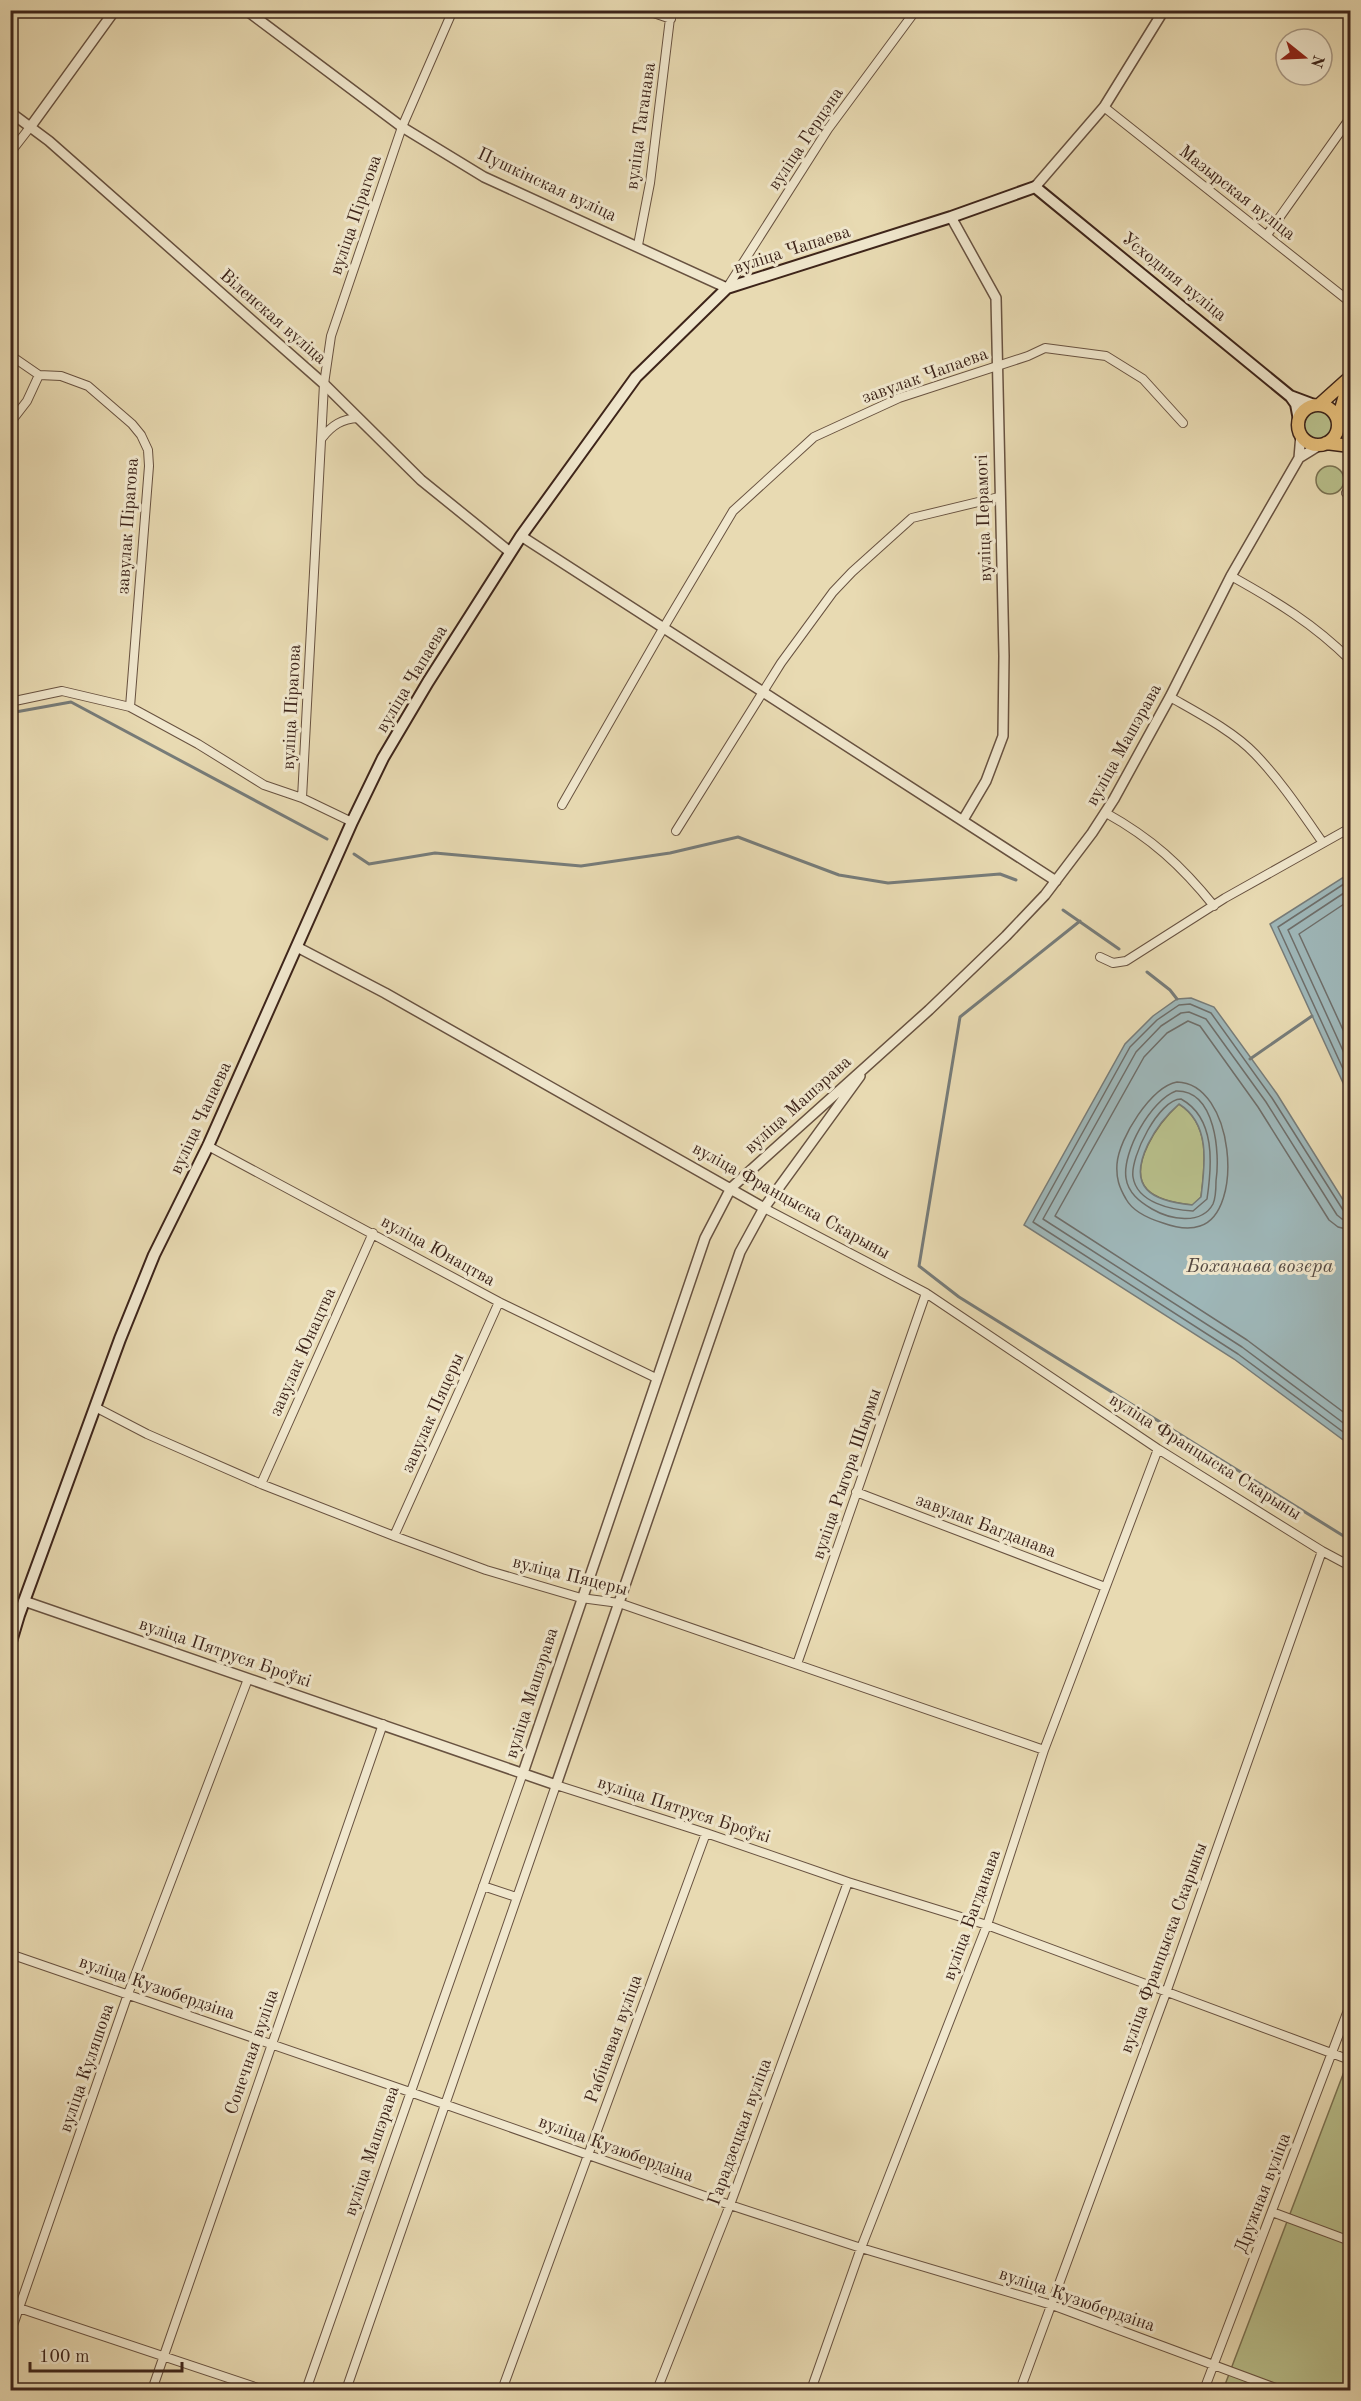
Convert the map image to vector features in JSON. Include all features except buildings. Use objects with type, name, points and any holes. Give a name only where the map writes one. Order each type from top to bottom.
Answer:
[{"type":"main road","name":"вуліца Чапаева","points":[[10,1645],[120,1340],[154,1255],[208,1146],[352,822],[406,720],[521,536],[636,377],[728,288],[951,217],[1035,187]]},
{"type":"main road","name":"Усходняя вуліца","points":[[1035,187],[1290,396],[1316,405]]},
{"type":"main road","points":[[1299,420],[1302,413],[1316,405],[1350,377]]},
{"type":"main road","points":[[1323,444],[1335,436],[1350,377]]},
{"type":"main road","points":[[1290,396],[1296,404],[1301,434],[1309,442],[1350,444],[1333,411],[1316,405]]},
{"type":"street","points":[[10,153],[115,10]]},
{"type":"street","name":"Пушкінская вуліца","points":[[246,10],[402,127],[484,177],[638,245],[728,288]]},
{"type":"street","name":"вуліца Пірагова","points":[[302,798],[324,384],[331,336],[402,127],[453,10]]},
{"type":"street","points":[[645,10],[671,15]]},
{"type":"street","name":"вуліца Герцэна","points":[[728,288],[828,129],[916,10]]},
{"type":"street","name":"вуліца Чапаева","points":[[1035,187],[1104,107],[1164,10]]},
{"type":"street","name":"вуліца Таганава","points":[[638,245],[650,183],[671,15]]},
{"type":"street","name":"Мазырская вуліца","points":[[1104,107],[1350,302]]},
{"type":"street","name":"Віленская вуліца","points":[[10,112],[31,126],[324,384],[421,480],[510,552]]},
{"type":"street","points":[[1267,235],[1350,118]]},
{"type":"street","name":"вуліца Перамогі","points":[[951,217],[996,298],[1004,656],[1003,736],[986,781],[963,820]]},
{"type":"street","name":"завулак Чапаева","points":[[562,805],[664,627],[734,511],[814,437],[899,398],[996,367],[1045,348],[1106,356],[1143,379],[1183,423]]},
{"type":"street","points":[[10,356],[39,375],[27,401],[10,423]]},
{"type":"street","name":"завулак Пірагова","points":[[39,375],[61,376],[88,386],[132,424],[141,435],[148,450],[149,466],[130,707]]},
{"type":"street","points":[[322,438],[339,422],[358,418]]},
{"type":"street","name":"вуліца Машэрава","points":[[306,2391],[523,1773],[705,1238],[731,1188],[929,1010],[1006,936],[1056,881],[1106,813],[1170,697],[1231,576],[1299,458],[1301,434]]},
{"type":"street","name":"вуліца Машэрава","points":[[1299,458],[1323,444]]},
{"type":"street","points":[[676,831],[780,663],[833,592],[912,518],[999,497]]},
{"type":"street","points":[[521,536],[1056,881]]},
{"type":"street","points":[[1231,576],[1276,600],[1311,624],[1350,660]]},
{"type":"street","name":"вуліца Пірагова","points":[[10,702],[62,691],[130,707],[198,744],[264,785],[302,798],[352,822]]},
{"type":"street","points":[[1170,697],[1203,715],[1254,753],[1284,789],[1323,843]]},
{"type":"street","points":[[1106,813],[1137,830],[1166,853],[1192,878],[1214,906]]},
{"type":"street","points":[[1100,957],[1113,963],[1126,961],[1225,898],[1350,828]]},
{"type":"street","name":"вуліца Францыска Скарыны","points":[[297,947],[395,999],[764,1208],[926,1293],[1158,1449],[1322,1551],[1167,1990],[1020,2391]]},
{"type":"street","name":"вуліца Машэрава","points":[[346,2391],[740,1252],[764,1208],[872,1059]]},
{"type":"street","name":"вуліца Юнацтва","points":[[208,1146],[498,1302],[656,1378]]},
{"type":"street","name":"завулак Юнацтва","points":[[261,1484],[372,1233]]},
{"type":"street","name":"вуліца Рыгора Шырмы","points":[[797,1665],[926,1293]]},
{"type":"street","name":"завулак Пяцеры","points":[[394,1536],[498,1302]]},
{"type":"street","name":"вуліца Пяцеры","points":[[97,1408],[147,1434],[261,1484],[486,1570],[581,1598],[619,1603],[1044,1750]]},
{"type":"street","name":"вуліца Багданава","points":[[811,2391],[861,2248],[987,1925],[1044,1750],[1158,1449]]},
{"type":"street","name":"завулак Багданава","points":[[856,1492],[1105,1587]]},
{"type":"street","points":[[1322,1551],[1350,1566]]},
{"type":"street","name":"вуліца Пятруся Броўкі","points":[[24,1601],[556,1785],[848,1882],[987,1925],[1167,1990],[1350,2060]]},
{"type":"street","name":"вуліца Куляшова","points":[[10,2334],[128,1994],[248,1679]]},
{"type":"street","name":"Сонечная вуліца","points":[[152,2391],[383,1724]]},
{"type":"street","name":"Рабінавая вуліца","points":[[502,2391],[706,1833]]},
{"type":"street","name":"Гарадзецкая вуліца","points":[[657,2391],[730,2205],[848,1882]]},
{"type":"street","points":[[483,1886],[516,1898]]},
{"type":"street","name":"вуліца Кузюбердзіна","points":[[10,1954],[271,2043],[730,2205],[861,2248],[1052,2305],[1281,2391]]},
{"type":"street","name":"Дружная вуліца","points":[[1204,2391],[1350,2005]]},
{"type":"street","points":[[1272,2212],[1350,2241]]},
{"type":"street","points":[[10,2305],[264,2391]]},
{"type":"green space","points":[[1319,409],[1330,413],[1334,424],[1330,435],[1319,439],[1308,435],[1304,424],[1308,413]]},
{"type":"green space","points":[[1330,466],[1340,470],[1344,480],[1340,490],[1330,494],[1320,490],[1316,480],[1320,470]]},
{"type":"green space","points":[[1179,1104],[1196,1122],[1204,1146],[1201,1197],[1193,1205],[1155,1196],[1142,1182],[1140,1172],[1142,1160],[1154,1133]]},
{"type":"green space","points":[[1350,2056],[1350,2390],[1223,2390]]},
{"type":"water","points":[[1350,873],[1350,1098],[1270,924]]},
{"type":"water","name":"Боханава возера","points":[[1191,998],[1214,1007],[1277,1094],[1350,1211],[1350,1445],[1234,1359],[1024,1225],[1125,1044],[1153,1016],[1177,999]],"holes":[[[1179,1104],[1196,1122],[1204,1146],[1201,1197],[1192,1205],[1155,1196],[1147,1190],[1140,1172],[1148,1144],[1165,1118]]]},
{"type":"waterway","points":[[10,713],[71,702],[327,839]]},
{"type":"waterway","points":[[354,854],[369,864],[435,853],[581,866],[670,853],[738,837],[839,875],[888,883],[1000,874],[1016,880]]},
{"type":"waterway","points":[[1063,910],[1119,949]]},
{"type":"waterway","points":[[1080,921],[960,1017],[919,1266],[959,1297],[1350,1540]]},
{"type":"waterway","points":[[1147,972],[1170,990],[1177,999]]},
{"type":"waterway","points":[[1250,1059],[1312,1016]]}]
